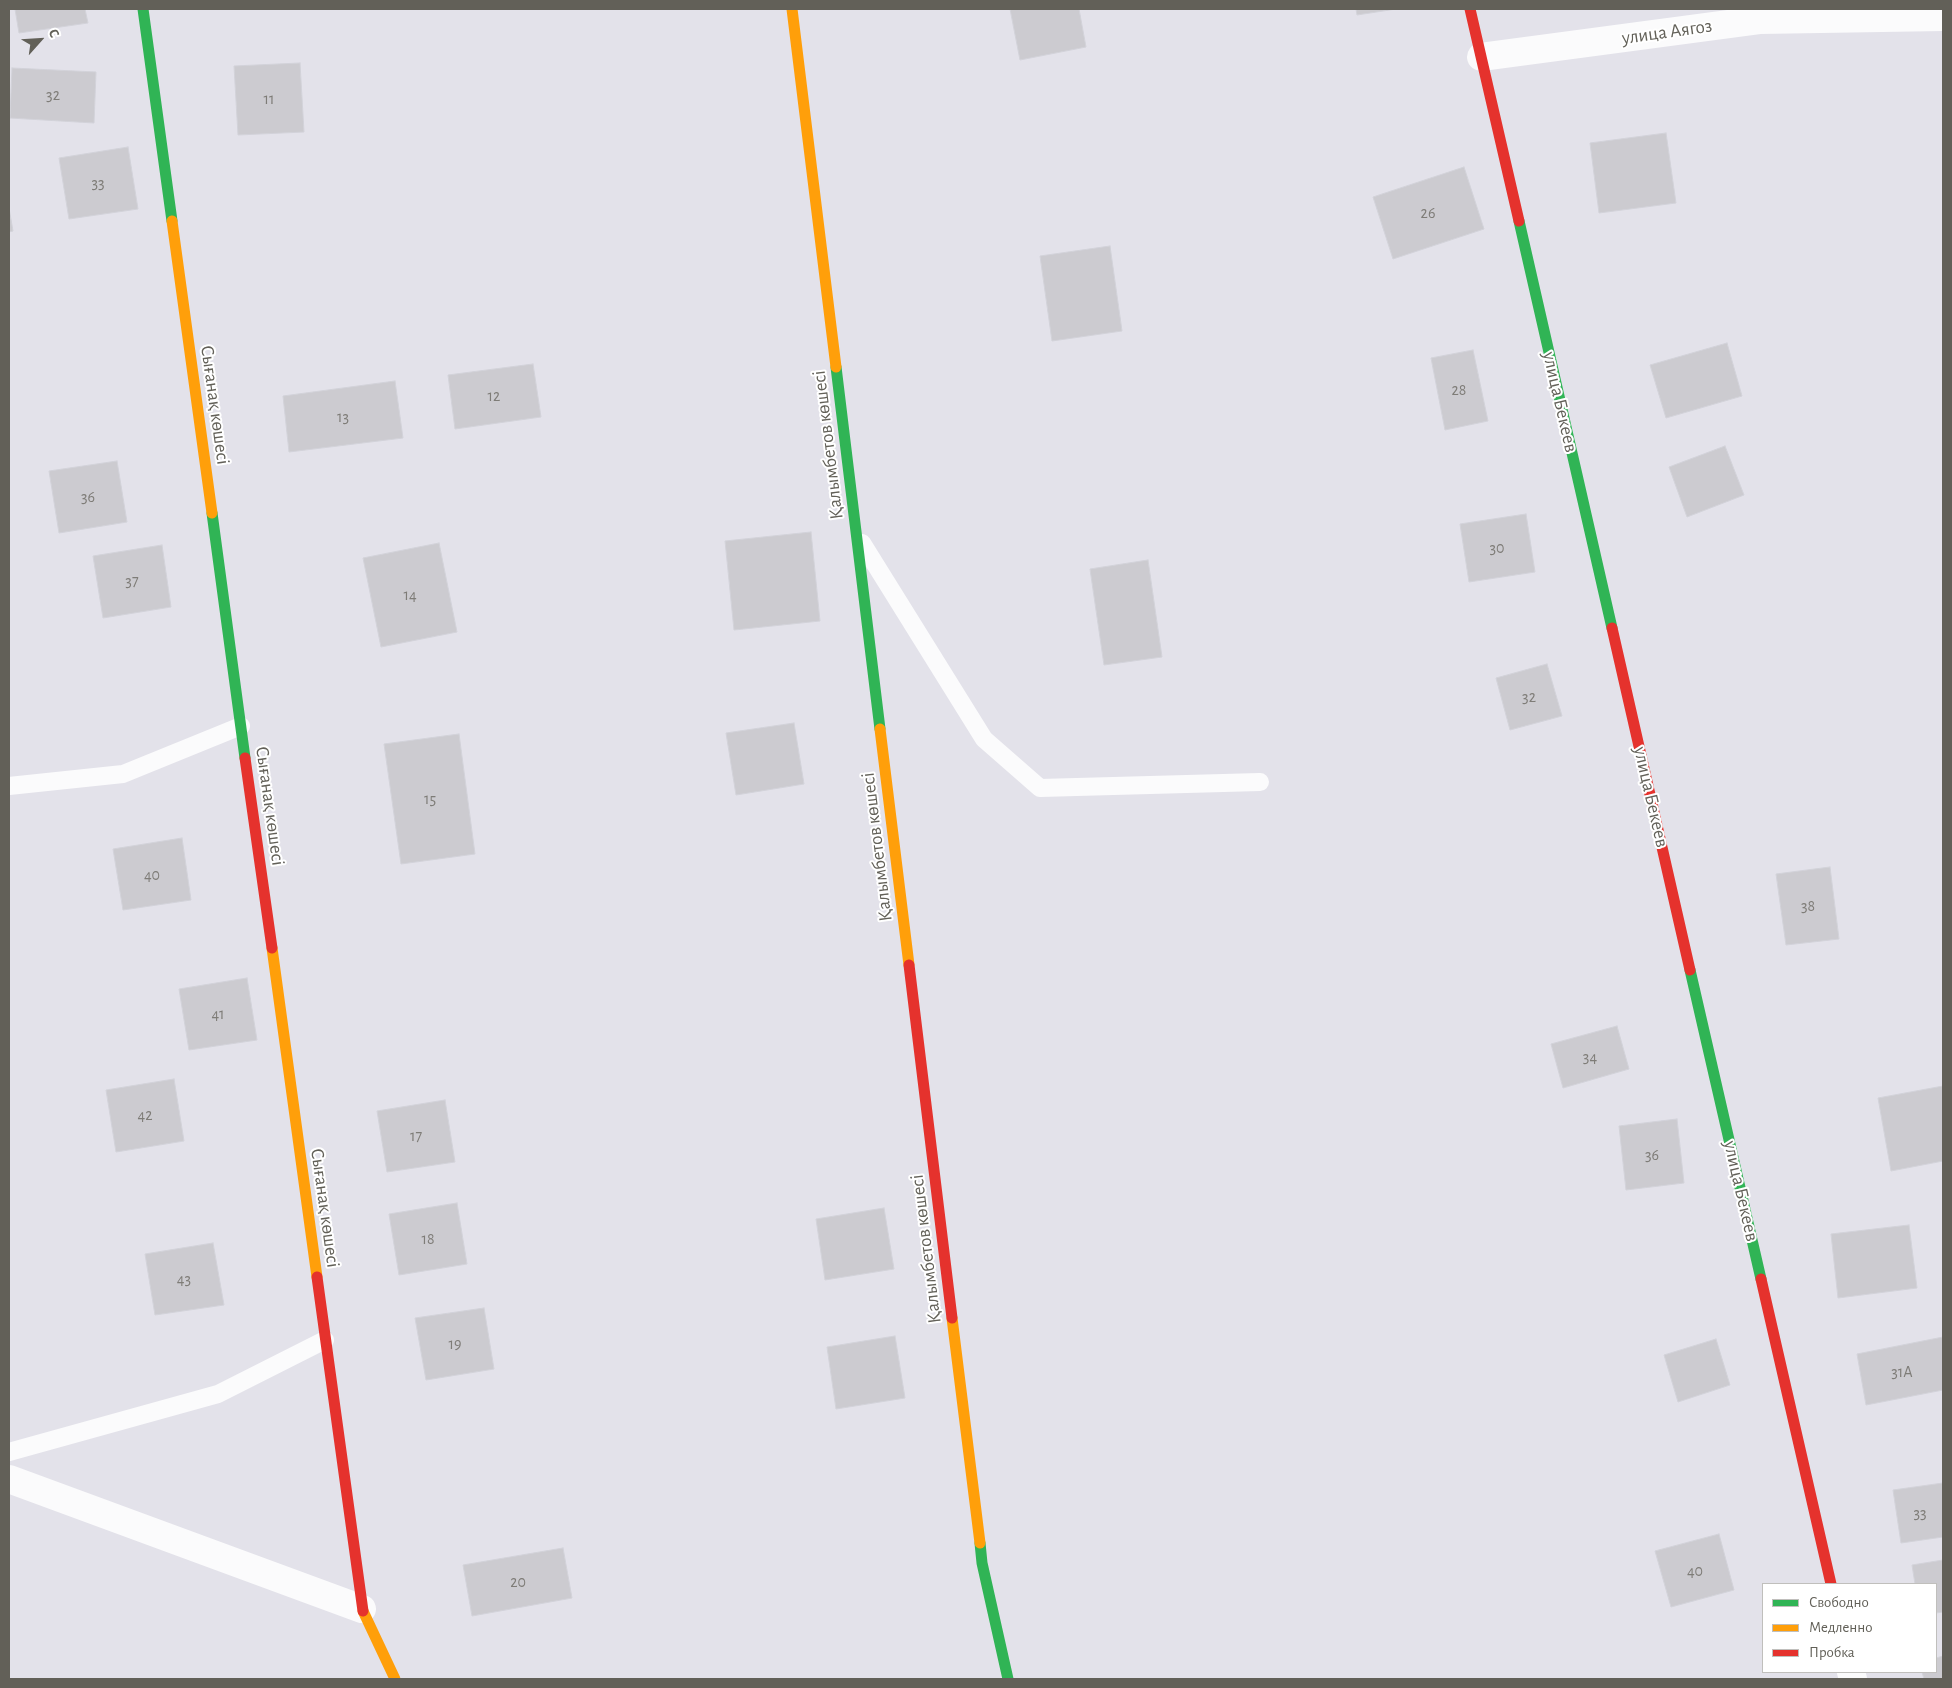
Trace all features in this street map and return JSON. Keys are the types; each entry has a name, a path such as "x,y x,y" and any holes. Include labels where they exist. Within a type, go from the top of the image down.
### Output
{"street":[{"name":"Сығанақ көшесі","path":"143,9 362,1609 395,1679"},
{"name":"Қалымбетов көшесі","path":"792,9 982,1563 1008,1679"},
{"name":"улица Бекеев","path":"1470,9 1831,1583"},
{"name":"улица Аягоз","path":"1481,57 1758,20 1943,17"},
{"path":"9,1479 362,1609"}],"lane":[{"path":"856,534 984,739 1040,788 1260,782"},
{"path":"9,786 122,774 241,726"},
{"path":"9,1452 218,1394 325,1340"}],"building":[{"path":"15,9 85,9 88,23 19,33"},
{"path":"1010,9 1079,9 1086,47 1020,60"},
{"path":"1356,9 1396,9 1357,15"},
{"path":"300,63 304,132 238,135 234,66"},
{"path":"12,68 96,72 94,123 10,118"},
{"path":"1666,133 1676,203 1599,213 1590,143"},
{"path":"128,147 138,209 69,219 59,158"},
{"path":"1464,167 1484,229 1393,259 1373,197"},
{"path":"9,208 13,231 9,232"},
{"path":"1110,246 1122,331 1052,341 1040,256"},
{"path":"1727,343 1742,396 1666,418 1650,365"},
{"path":"1473,350 1488,421 1445,430 1431,358"},
{"path":"533,364 541,417 455,429 448,375"},
{"path":"395,381 403,438 289,452 283,396"},
{"path":"1725,446 1744,495 1687,517 1669,467"},
{"path":"117,461 127,522 59,533 49,471"},
{"path":"1526,514 1535,572 1469,582 1460,524"},
{"path":"811,532 820,621 734,630 725,541"},
{"path":"439,543 457,632 381,647 363,558"},
{"path":"162,545 171,607 103,618 93,556"},
{"path":"1148,560 1162,657 1104,665 1090,569"},
{"path":"1547,664 1562,716 1510,730 1496,678"},
{"path":"794,723 804,784 736,795 726,733"},
{"path":"459,734 475,854 401,864 384,744"},
{"path":"182,838 191,900 123,910 113,849"},
{"path":"1830,867 1839,939 1786,945 1776,874"},
{"path":"247,978 257,1040 189,1050 179,989"},
{"path":"1617,1026 1629,1069 1563,1088 1551,1044"},
{"path":"174,1079 184,1141 116,1152 106,1090"},
{"path":"1943,1086 1943,1161 1891,1171 1878,1098"},
{"path":"445,1100 455,1162 387,1172 377,1111"},
{"path":"1677,1119 1684,1183 1626,1190 1619,1126"},
{"path":"457,1203 467,1264 399,1275 389,1214"},
{"path":"884,1208 894,1269 825,1280 816,1219"},
{"path":"1909,1225 1917,1288 1838,1298 1831,1234"},
{"path":"213,1243 224,1305 155,1315 145,1254"},
{"path":"484,1308 494,1369 426,1380 415,1318"},
{"path":"895,1336 905,1398 836,1409 827,1347"},
{"path":"1943,1337 1943,1390 1866,1405 1857,1354"},
{"path":"1716,1339 1730,1385 1678,1402 1664,1355"},
{"path":"1943,1483 1943,1537 1901,1543 1893,1490"},
{"path":"1719,1534 1734,1590 1671,1607 1655,1551"},
{"path":"563,1548 572,1598 472,1616 463,1565"},
{"path":"1943,1560 1943,1612 1937,1613 1937,1583 1915,1583 1912,1565"},
{"path":"1943,1656 1943,1679 1924,1679 1922,1673 1937,1673 1937,1658"}],"traffic: fast":[{"path":"143,9 172,221"},
{"path":"1519,221 1612,628"},
{"path":"836,367 880,729"},
{"path":"212,513 245,758"},
{"path":"1690,970 1761,1279"},
{"path":"980,1543 982,1563 1008,1679"}],"traffic: slow":[{"path":"792,9 836,367"},
{"path":"172,221 212,513"},
{"path":"880,729 909,965"},
{"path":"272,948 317,1277"},
{"path":"952,1318 980,1543"},
{"path":"363,1611 395,1679"}],"traffic: jam":[{"path":"1470,9 1519,221"},
{"path":"1612,628 1690,970"},
{"path":"245,758 272,948"},
{"path":"909,965 952,1318"},
{"path":"317,1277 363,1611"},
{"path":"1761,1279 1831,1583"}]}
